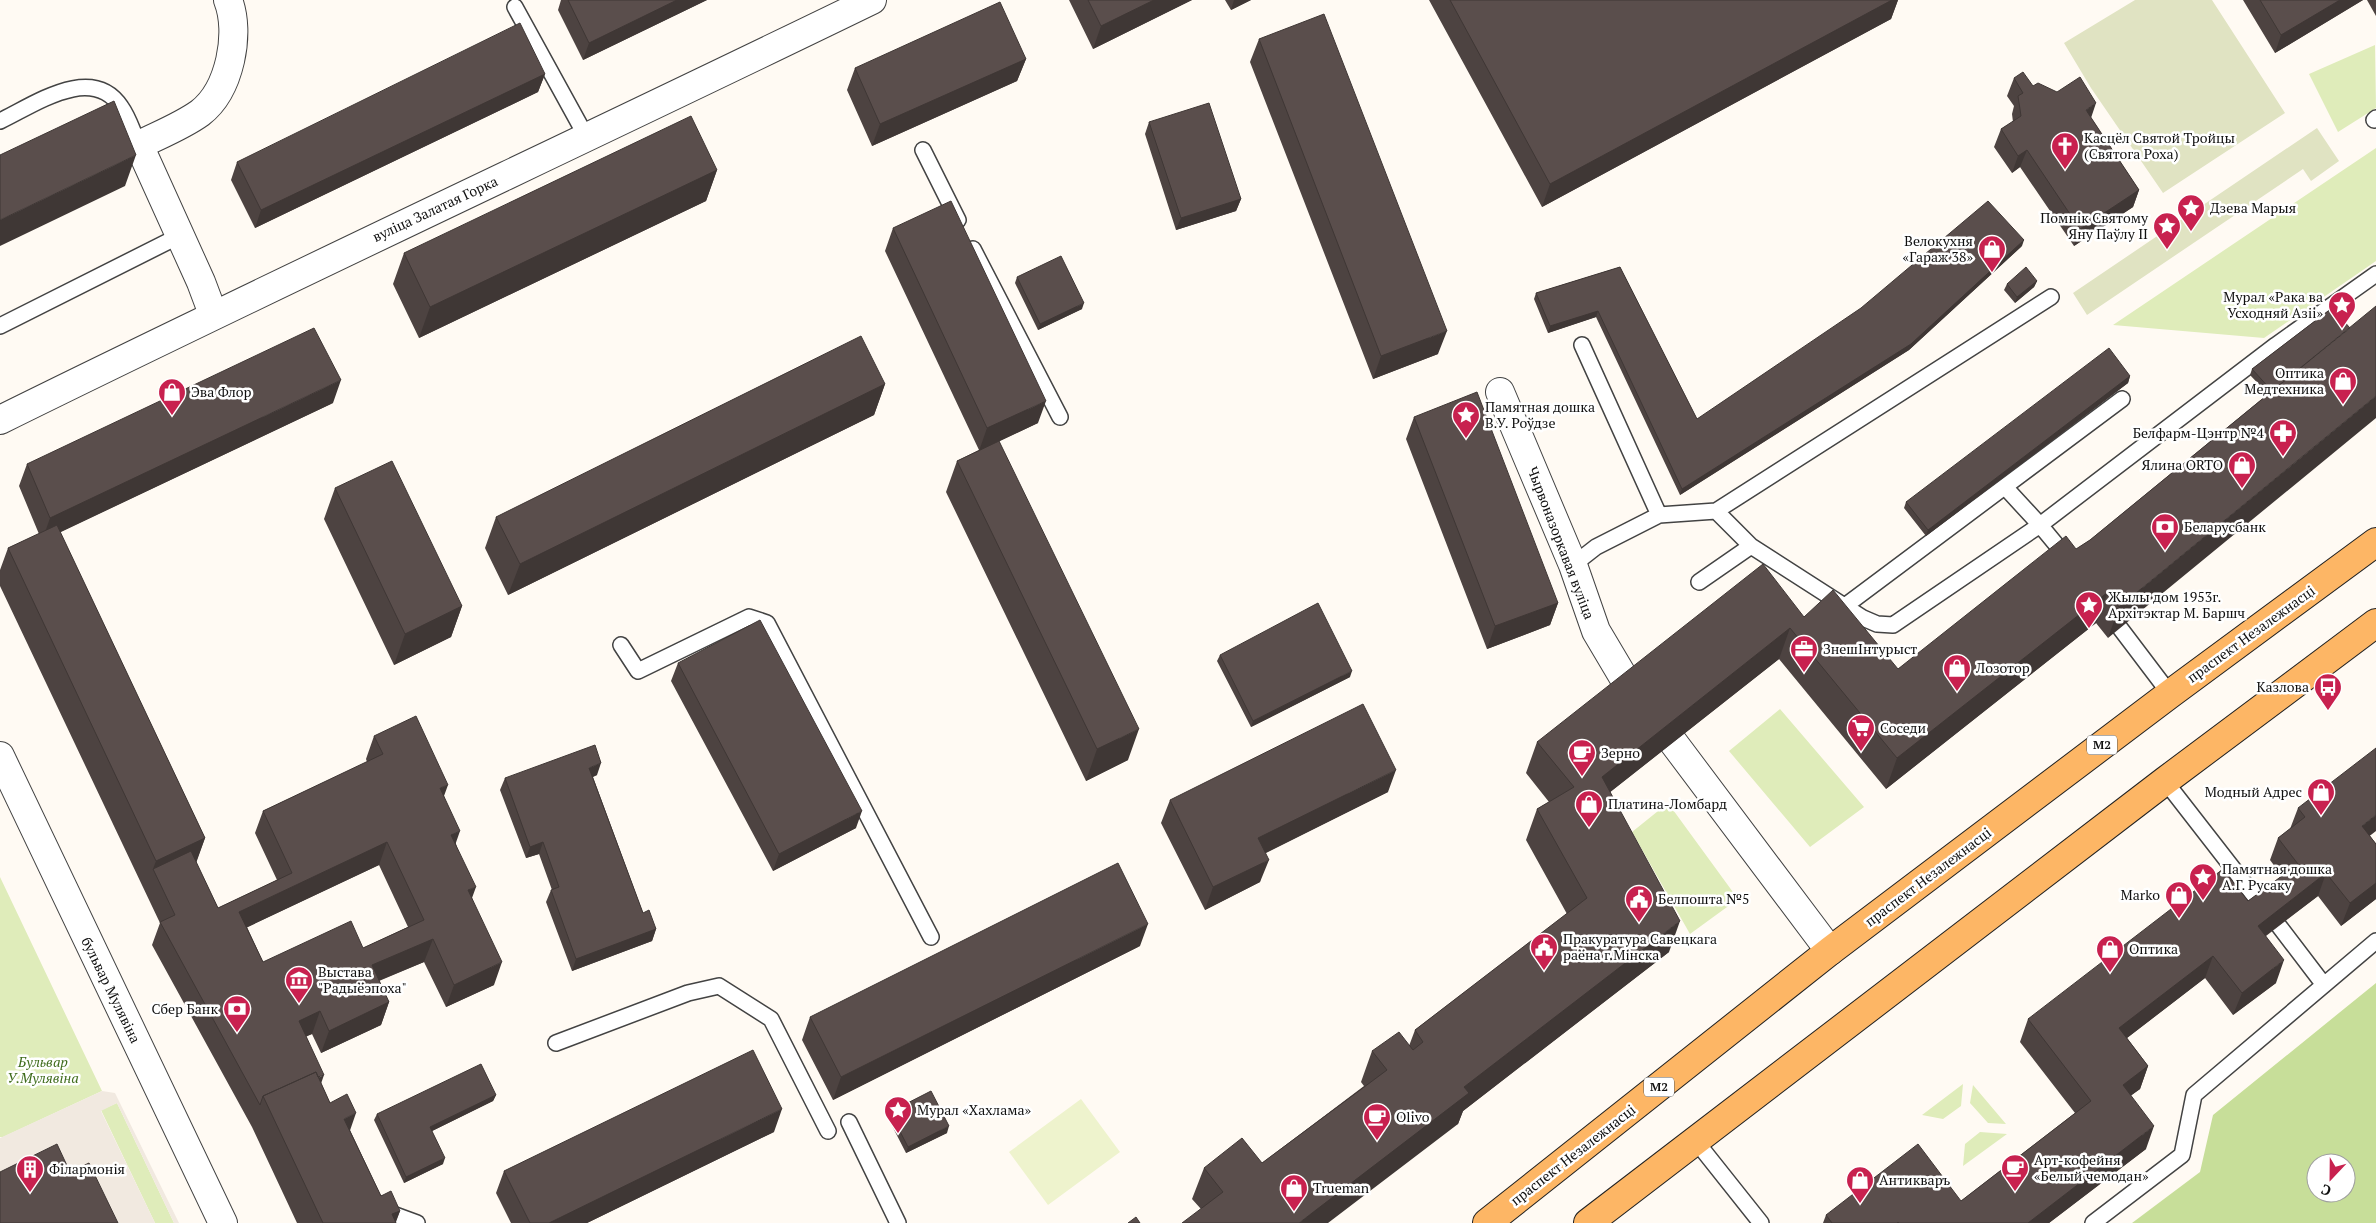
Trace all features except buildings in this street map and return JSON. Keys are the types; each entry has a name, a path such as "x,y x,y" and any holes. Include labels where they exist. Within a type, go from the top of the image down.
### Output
{"main road":[{"name":"праспект Незалежнасці","path":"1487,1223 1830,951 2170,694 2376,542"},
{"path":"1588,1223 2165,781 2376,623"}],"street":[{"name":"вуліца Залатая Горка","path":"0,420 213,314 587,138 872,0"},
{"path":"213,314 201,282 139,145 200,112 218,93 226,74 232,48 231,7"},
{"name":"Чырвоназоркавая вуліца","path":"1500,392 1573,565 1596,630 1631,690"},
{"path":"1673,742 1830,951"},
{"name":"бульвар Мулявіна","path":"0,756 223,1223"}],"lane":[{"path":"515,7 587,138"},
{"path":"0,122 68,88 86,87 105,92 121,106 139,145"},
{"path":"923,150 1060,417"},
{"path":"0,326 179,236"},
{"path":"1716,511 1751,546 1845,606 1877,624 1893,624 2040,525 2276,345 2376,274"},
{"path":"1573,565 1596,547 1659,516 1716,511 2051,297"},
{"path":"1582,344 1659,516"},
{"path":"1845,606 2122,400"},
{"path":"2005,487 2078,571"},
{"path":"1699,582 1751,546"},
{"path":"621,645 638,671 749,617 767,623 931,937"},
{"path":"2120,628 2170,694"},
{"path":"2165,781 2263,906"},
{"path":"2279,926 2324,985"},
{"path":"2093,1223 2182,1155 2194,1095 2376,941"},
{"path":"556,1043 688,993 719,986 771,1020 828,1131"},
{"path":"849,1122 898,1223"},
{"path":"1695,1140 1761,1223"},
{"path":"379,1193 387,1212 417,1223"}],"green space":[{"path":"2135,0 2212,0 2285,113 2163,193 2091,88 2064,43"},
{"path":"2375,45 2376,108 2338,132 2309,74"},
{"path":"2317,128 2339,161 2311,181 2303,169 2087,315 2073,293"},
{"path":"2376,148 2376,261 2264,338 2113,325"},
{"path":"1780,709 1864,807 1810,847 1729,751"},
{"path":"1668,803 1738,899 1690,934 1632,832"},
{"name":"Бульвар У.Мулявіна","path":"0,877 102,1091 3,1137 0,1137"},
{"path":"2376,983 2376,1223 2132,1223 2200,1172 2213,1115"},
{"path":"1963,1084 1961,1106 1943,1119 1922,1115"},
{"path":"1973,1085 2006,1124 1988,1123 1970,1103"},
{"path":"1081,1099 1120,1152 1048,1205 1009,1152"},
{"path":"117,1103 174,1223 155,1223 101,1110"},
{"path":"1980,1132 2007,1134 1963,1166 1965,1144"}],"shaded area":[{"path":"102,1091 115,1093 179,1223 174,1223 117,1103 101,1111 155,1223 99,1223 0,1190 0,1138"}],"place":[{"name":"Касцёл Святой Тройцы (Святога Роха)","path":"2065,170"},
{"name":"Дзева Марыя","path":"2191,232"},
{"name":"Помнік Святому Яну Паўлу II","path":"2167,250"},
{"name":"Велокухня «Гараж 38»","path":"1992,273"},
{"name":"Мурал «Рака ва Усходняй Азіі»","path":"2342,329"},
{"name":"Оптика Медтехника","path":"2343,405"},
{"name":"Эва Флор","path":"172,416"},
{"name":"Памятная дошка В.У. Роўдзе","path":"1466,439"},
{"name":"Белфарм-Цэнтр №4","path":"2283,457"},
{"name":"Ялина ORTO","path":"2242,489"},
{"name":"Беларусбанк","path":"2165,551"},
{"name":"Жылы дом 1953г. Архітэктар М. Баршч","path":"2089,629"},
{"name":"ЗнешІнтурыст","path":"1804,673"},
{"name":"Лозотор","path":"1957,692"},
{"name":"Казлова","path":"2328,711"},
{"name":"Соседи","path":"1861,752"},
{"name":"Зерно","path":"1582,777"},
{"name":"Модный Адрес","path":"2321,816"},
{"name":"Платина-Ломбард","path":"1589,828"},
{"name":"Памятная дошка А.Г. Русаку","path":"2203,901"},
{"name":"Marko","path":"2179,919"},
{"name":"Белпошта №5","path":"1639,923"},
{"name":"Пракуратура Савецкага раёна г.Мінска","path":"1544,971"},
{"name":"Оптика","path":"2110,973"},
{"name":"Выстава \"Радыёэпоха\"","path":"299,1004"},
{"name":"Сбер Банк","path":"237,1033"},
{"name":"Мурал «Хахлама»","path":"898,1134"},
{"name":"Olivo","path":"1377,1141"},
{"name":"Арт-кофейня «Белый чемодан»","path":"2015,1192"},
{"name":"Філармонія","path":"30,1193"},
{"name":"Антикваръ","path":"1860,1204"},
{"name":"Trueman","path":"1294,1212"}]}
